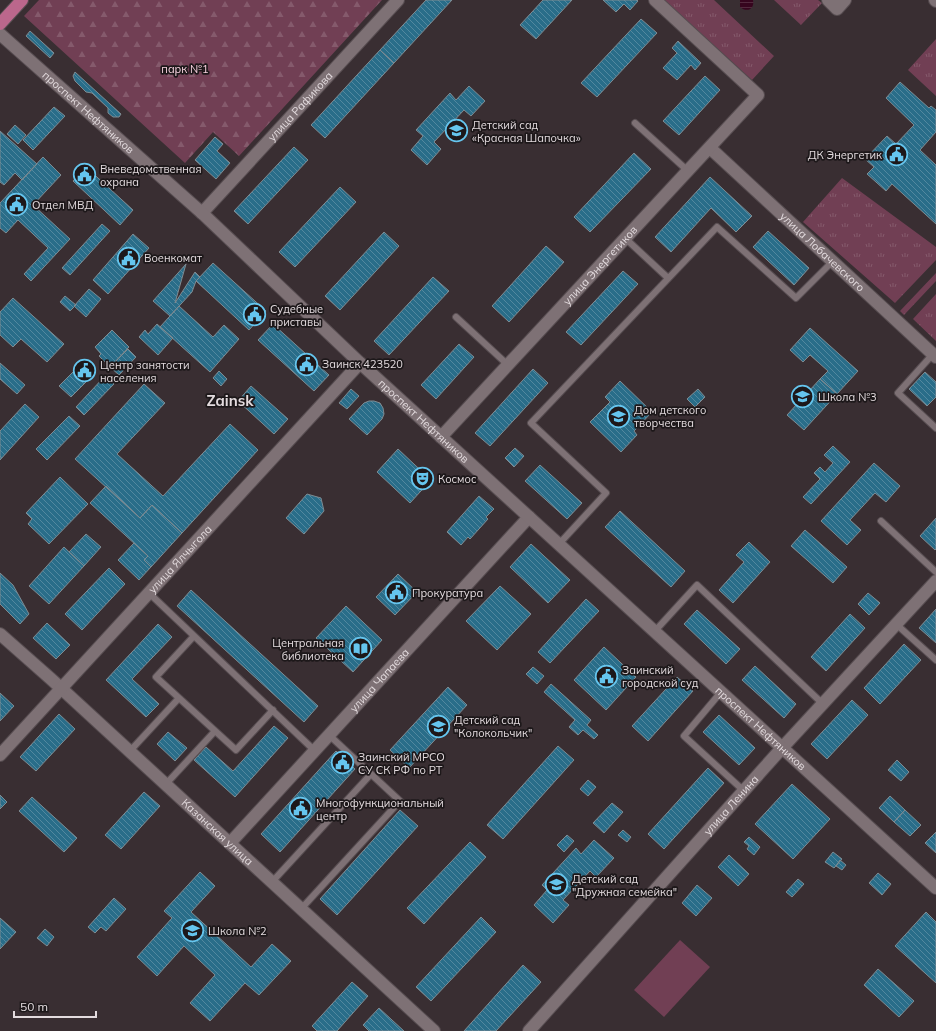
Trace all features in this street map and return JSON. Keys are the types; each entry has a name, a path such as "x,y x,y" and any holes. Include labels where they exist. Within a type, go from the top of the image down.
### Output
{"main road":[{"path":"0,24 22,0"}],"street":[{"name":"улица Рафикова","path":"202,213 398,0"},
{"name":"улица Энергетиков","path":"441,437 758,95 655,0"},
{"path":"828,0 841,4"},
{"name":"проспект Нефтяников","path":"0,34 202,213 360,363 936,888"},
{"name":"улица Лобачевского","path":"710,148 935,355"},
{"name":"улица Ялчыгола","path":"0,755 360,363"},
{"name":"улица Чапаева","path":"230,843 529,517"},
{"name":"улица Ленина","path":"529,1031 744,790 936,581"},
{"name":"Казанская улица","path":"0,634 130,751 434,1031"}],"lane":[{"path":"635,123 688,171"},
{"path":"559,544 606,493 531,423 717,227 796,298 833,261"},
{"path":"626,238 668,278"},
{"path":"456,317 508,365"},
{"path":"935,355 898,394 936,428"},
{"path":"880,521 936,572"},
{"path":"654,631 698,585 823,704"},
{"path":"149,593 315,751"},
{"path":"896,624 936,660"},
{"path":"194,636 156,677 236,750 272,710"},
{"path":"721,692 684,736 744,790"},
{"path":"130,751 179,698"},
{"path":"166,784 215,731"},
{"path":"301,909 400,801 329,735"},
{"path":"272,882 371,774"}],"green space":[{"name":"парк №1","path":"39,0 382,0 239,156 213,132 185,163 24,16"},
{"path":"664,0 714,0 774,56 752,80"},
{"path":"774,0 818,0 822,3 801,25"},
{"path":"936,39 936,96 908,70"},
{"path":"842,178 936,247 936,260 895,303 803,222"},
{"path":"936,273 936,281 904,315 900,311"},
{"path":"936,294 936,341 913,319"},
{"path":"680,940 710,967 664,1017 634,990"}],"shaded area":[{"path":"740,0 753,0 752,8 745,10 740,7"}],"building":[{"path":"426,0 452,0 394,63 380,50"},
{"path":"543,0 572,0 536,39 520,25"},
{"path":"603,0 638,1 630,10 624,4 616,12"},
{"path":"641,19 657,33 597,97 581,83"},
{"path":"30,31 54,53 50,58 26,36"},
{"path":"678,41 701,63 695,70 691,65 677,80 663,68 677,53 672,48"},
{"path":"380,50 394,63 325,138 311,125"},
{"path":"75,72 121,114 119,117 113,117 108,113 108,108 92,93 86,92 75,81 73,76"},
{"path":"705,76 720,90 679,135 663,121"},
{"name":"ДК Энергетик","path":"900,82 929,108 931,106 936,110 936,132 920,150 936,165 936,224 892,184 886,191 867,174 874,167 865,159 887,136 896,144 914,125 886,98"},
{"path":"469,86 485,101 471,116 464,110 434,142 441,149 427,165 411,150 423,136 416,130 450,93 456,100"},
{"path":"54,107 65,116 33,150 23,140"},
{"path":"15,125 26,135 18,144 7,134"},
{"path":"0,131 37,164 22,180 15,173 4,185 0,182"},
{"path":"215,137 223,144 217,151 230,163 216,179 195,160"},
{"path":"294,147 308,160 248,224 234,211"},
{"path":"634,153 651,169 590,232 574,217"},
{"path":"43,157 61,175 33,205 70,239 31,281 24,274 48,248 18,220 6,233 0,228 0,203"},
{"path":"86,167 133,210 120,225 73,181"},
{"path":"710,177 752,216 736,232 711,208 671,252 655,237"},
{"path":"340,187 356,202 295,267 279,252"},
{"path":"102,224 110,231 70,275 62,268"},
{"path":"768,231 809,268 794,285 753,247"},
{"path":"384,232 399,246 340,310 325,296"},
{"path":"133,234 149,248 108,294 93,280"},
{"path":"546,246 564,262 509,322 492,306"},
{"path":"213,263 266,311 249,330 196,281"},
{"path":"186,264 175,303 195,272 200,277 196,281 192,292 170,316 153,301"},
{"path":"623,271 638,284 581,345 566,332"},
{"path":"433,277 449,291 389,355 374,341"},
{"path":"89,289 101,299 86,317 74,306"},
{"path":"65,296 76,305 70,311 60,302"},
{"path":"13,298 64,344 47,362 21,339 13,347 0,335 0,312"},
{"path":"179,306 213,337 224,325 239,339 210,372 160,327"},
{"path":"157,324 173,338 158,355 139,337 145,330 148,334"},
{"path":"273,324 329,375 314,391 258,340"},
{"path":"810,328 858,371 837,394 820,379 828,371 810,355 803,362 790,350"},
{"path":"112,330 129,347 110,367 99,356 101,354 95,347"},
{"path":"459,344 474,357 436,399 421,385"},
{"path":"128,349 136,357 119,375 110,367"},
{"path":"84,361 96,372 71,397 59,386"},
{"path":"0,363 25,385 17,394 0,379"},
{"path":"533,369 548,383 490,446 475,433"},
{"path":"219,371 227,379 221,386 213,378"},
{"path":"925,372 936,382 936,397 927,406 909,389"},
{"path":"105,376 114,384 84,415 76,407"},
{"path":"820,379 837,394 804,430 787,415"},
{"path":"620,381 652,412 634,431 637,435 621,452 590,422 610,402 605,397"},
{"path":"144,384 165,403 117,454 163,496 230,424 258,450 182,533 152,505 140,518 75,459"},
{"path":"251,386 288,419 274,434 238,401"},
{"path":"351,389 359,396 347,409 339,403"},
{"path":"698,389 705,397 695,407 687,399"},
{"path":"369,401 380,403 384,414 382,419 367,435 349,419 364,403"},
{"path":"25,404 39,417 0,460 0,431"},
{"path":"69,416 80,426 47,460 36,449"},
{"path":"833,446 850,462 811,504 803,497 820,479 814,473 820,467 825,472 833,463 824,455"},
{"path":"515,448 524,456 514,467 505,458"},
{"path":"398,449 431,480 410,503 377,472"},
{"path":"874,463 900,486 886,502 875,493 850,520 861,530 847,545 821,521"},
{"path":"540,465 582,503 567,519 525,481"},
{"path":"60,477 88,504 49,544 28,524 32,519 26,513"},
{"path":"106,486 140,518 152,505 182,533 151,567 144,560 148,556 90,503"},
{"path":"307,494 321,498 324,511 304,534 286,518"},
{"path":"479,496 494,509 486,517 488,519 470,539 468,537 461,545 447,532"},
{"path":"620,511 685,571 671,587 605,527"},
{"path":"936,518 936,549 935,550 920,536"},
{"path":"805,530 847,567 833,583 791,546"},
{"path":"86,534 101,547 84,566 69,552"},
{"path":"749,542 770,562 733,603 719,590 744,562 736,555"},
{"path":"134,543 148,556 144,560 151,567 139,580 118,560"},
{"path":"531,544 570,580 548,603 510,567"},
{"path":"64,547 84,566 49,604 29,586"},
{"path":"109,568 125,584 82,630 65,614"},
{"path":"0,573 13,585 29,614 20,624 0,604"},
{"path":"398,574 417,592 395,615 376,597"},
{"path":"500,586 531,614 497,650 466,621"},
{"path":"191,590 318,706 304,722 177,606"},
{"path":"868,593 880,603 869,615 858,604"},
{"path":"586,599 599,611 550,663 538,652"},
{"path":"346,606 382,640 353,672 316,638"},
{"path":"936,609 936,643 919,628"},
{"path":"697,610 740,649 726,664 684,624"},
{"path":"850,614 865,628 826,671 811,657"},
{"path":"47,623 70,645 56,659 33,638"},
{"path":"158,624 172,637 132,679 159,704 146,717 106,680"},
{"path":"904,644 921,660 880,704 864,688"},
{"path":"604,647 636,677 606,710 574,680"},
{"path":"755,666 796,704 784,718 742,680"},
{"path":"533,667 544,676 537,684 526,674"},
{"path":"677,677 693,691 648,741 632,726"},
{"path":"551,684 591,720 587,725 598,735 594,739 583,730 578,735 569,727 575,720 544,692"},
{"path":"448,687 467,705 409,768 390,750"},
{"path":"0,693 14,706 0,721"},
{"path":"852,700 868,715 827,759 811,744"},
{"path":"59,714 75,729 36,771 20,757"},
{"path":"719,715 755,748 739,765 703,732"},
{"path":"274,726 288,738 235,797 194,760 206,747 233,771"},
{"path":"168,732 187,748 175,761 157,744"},
{"path":"558,746 574,760 503,839 487,825"},
{"path":"336,751 355,769 280,852 261,834"},
{"path":"897,760 909,772 901,781 888,770"},
{"path":"708,768 724,783 664,849 648,834"},
{"path":"588,780 596,787 588,796 580,789"},
{"path":"792,784 830,819 793,859 755,824"},
{"path":"144,792 160,806 121,849 105,835"},
{"path":"0,795 7,802 0,809"},
{"path":"890,796 905,810 894,822 879,808"},
{"path":"32,797 77,838 64,852 19,811"},
{"path":"612,803 623,812 604,833 593,823"},
{"path":"400,810 418,826 337,915 320,899"},
{"path":"905,810 921,825 910,836 894,822"},
{"path":"623,830 631,837 627,842 618,835"},
{"path":"936,832 936,853 925,843"},
{"path":"567,835 574,841 564,852 557,845"},
{"path":"749,837 760,847 754,855 747,849 749,846 744,842"},
{"path":"594,840 614,858 596,877 590,871 563,900 569,905 553,923 534,905 547,890 542,885 576,848 581,854"},
{"path":"470,842 486,857 424,924 407,908"},
{"path":"833,852 842,859 834,868 825,862"},
{"path":"729,855 749,874 738,886 718,867"},
{"path":"840,860 846,865 842,870 836,866"},
{"path":"200,872 215,886 191,912 251,967 272,944 291,961 259,995 245,983 210,1021 190,1003 215,975 184,946 157,976 137,957 172,918 164,911"},
{"path":"878,873 891,884 882,895 869,883"},
{"path":"798,879 804,884 792,897 786,892"},
{"path":"697,885 712,898 696,916 682,903"},
{"path":"114,898 126,909 106,931 101,927 95,933 88,927"},
{"path":"926,912 936,922 936,983 895,946"},
{"path":"481,917 496,932 431,1001 416,987"},
{"path":"0,918 16,932 0,949"},
{"path":"45,929 54,937 47,946 37,938"},
{"path":"523,965 541,982 496,1031 464,1031"},
{"path":"878,969 914,1001 899,1017 864,985"},
{"path":"352,982 368,996 337,1031 317,1031 312,1026"},
{"path":"379,1008 404,1031 369,1031 363,1025"}],"place":[{"name":"Детский сад «Красная Шапочка»","path":"456,131"},
{"name":"ДК Энергетик","path":"897,155"},
{"name":"Вневедомственная охрана","path":"84,175"},
{"name":"Отдел МВД","path":"17,205"},
{"name":"Военкомат","path":"128,258"},
{"name":"Судебные приставы","path":"254,315"},
{"name":"Заинск 423520","path":"306,364"},
{"name":"Центр занятости населения","path":"85,371"},
{"name":"Школа №3","path":"802,397"},
{"name":"Дом детского творчества","path":"619,416"},
{"name":"Космос","path":"422,479"},
{"name":"Прокуратура","path":"397,593"},
{"name":"Центральная библиотека","path":"360,649"},
{"name":"Заинский городской суд","path":"607,676"},
{"name":"Детский сад \"Колокольчик\"","path":"439,726"},
{"name":"Заинский МРСО СУ СК РФ по РТ","path":"342,763"},
{"name":"Многофункциональный центр","path":"300,809"},
{"name":"Детский сад \"Дружная семейка\"","path":"557,885"},
{"name":"Школа №2","path":"192,931"}],"district":[{"name":"Zainsk","path":"230,400"}]}
